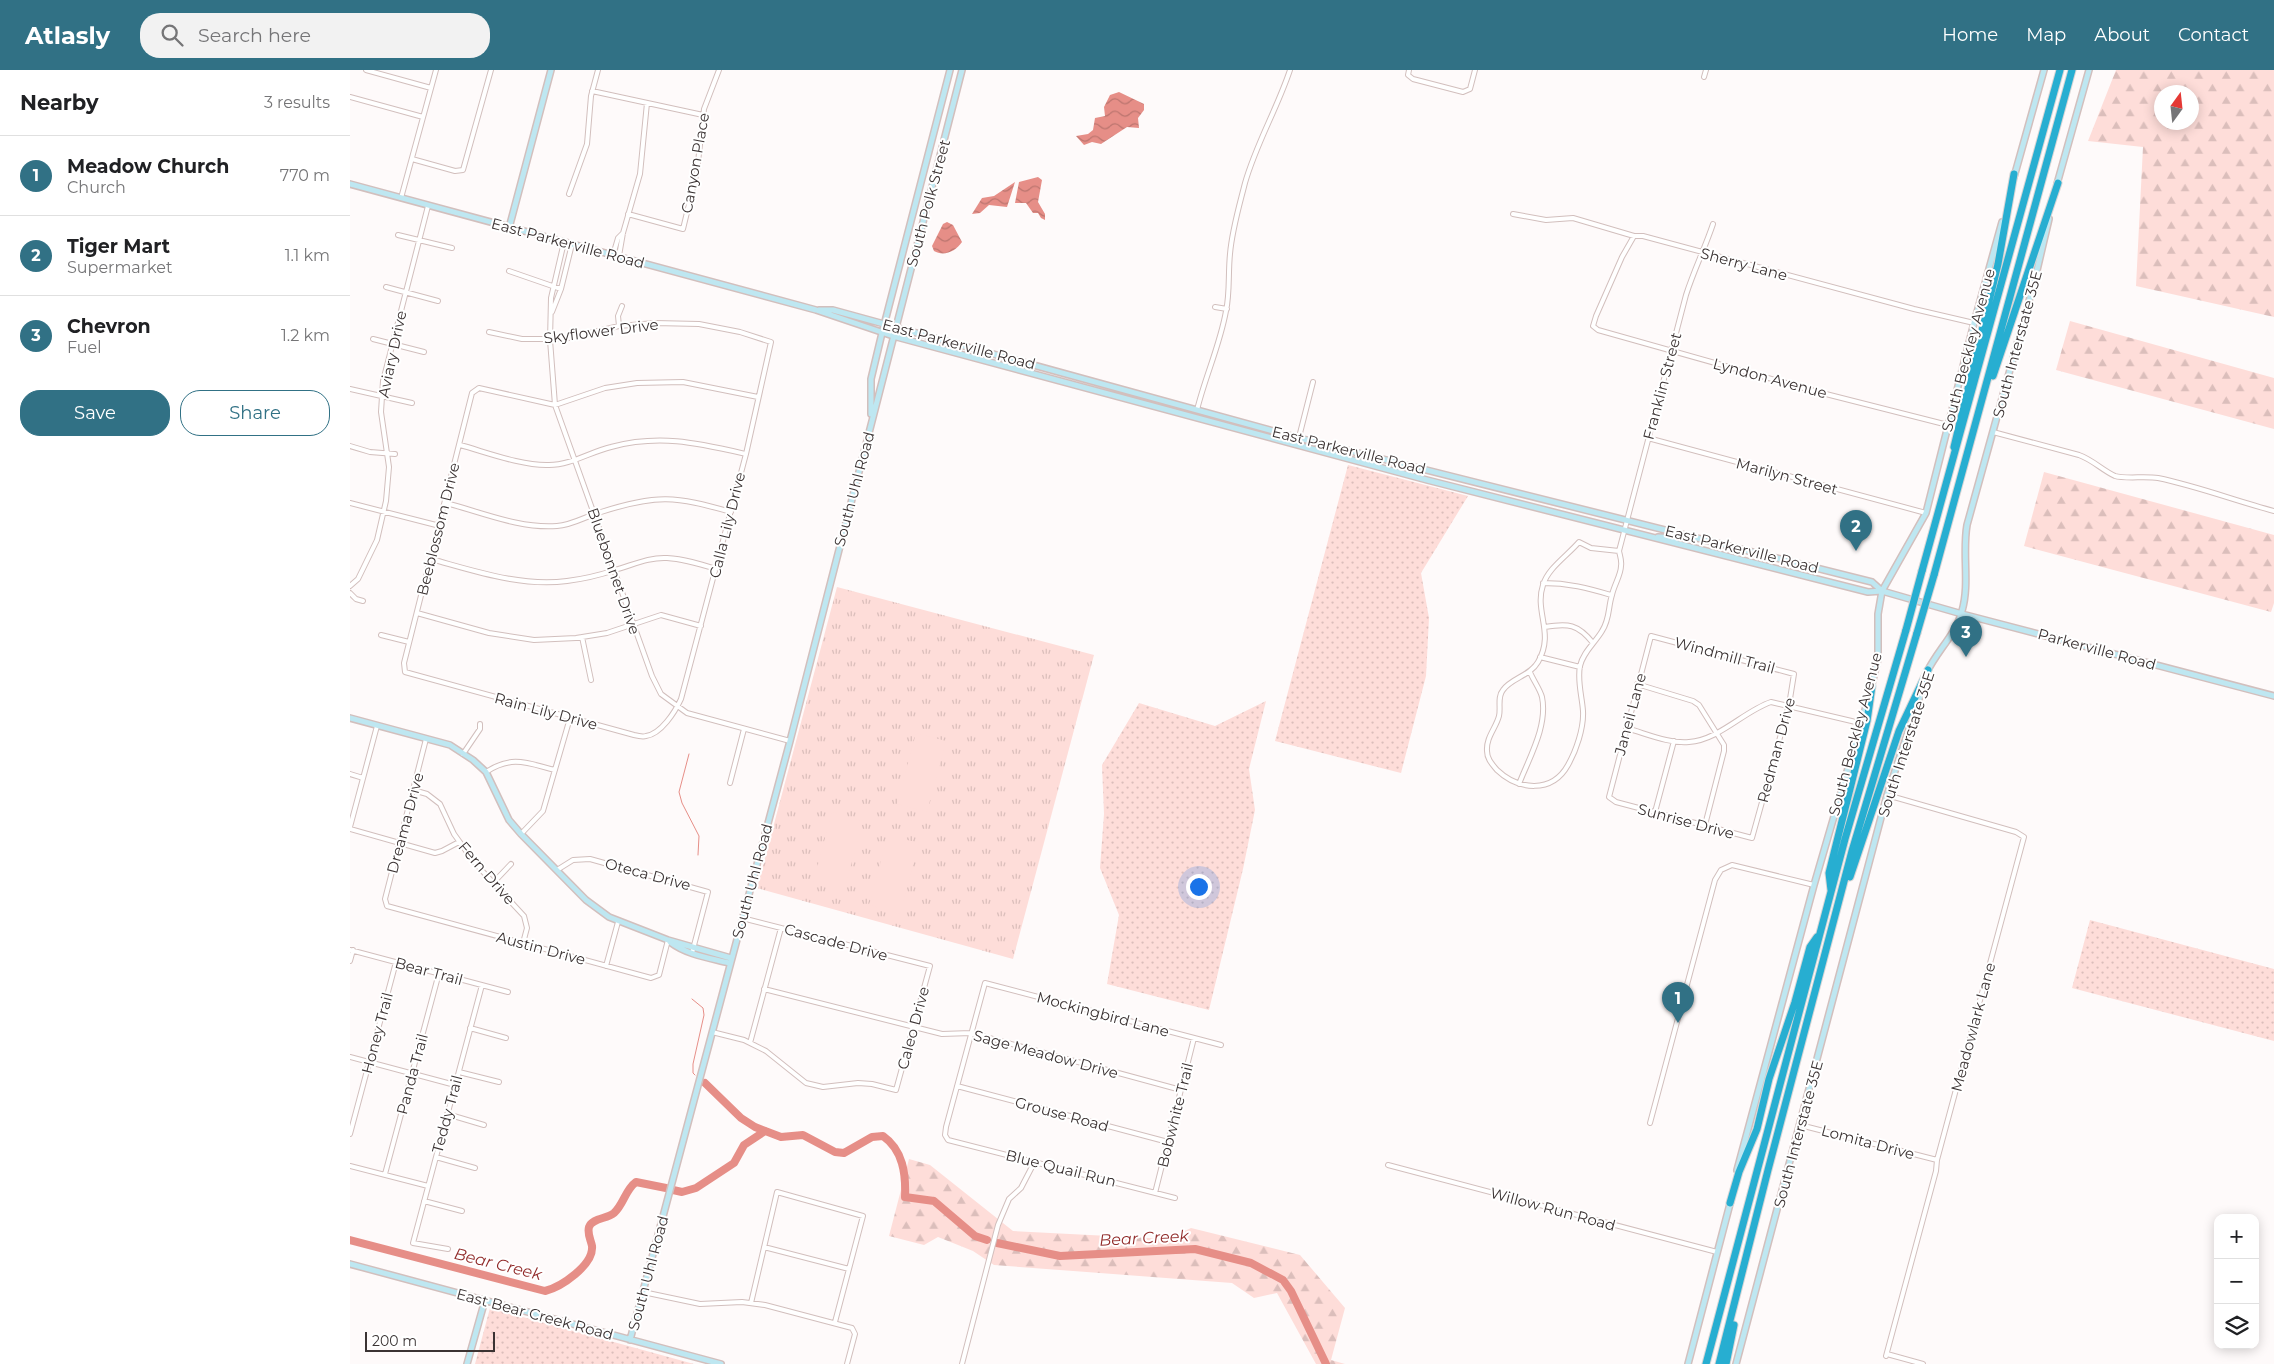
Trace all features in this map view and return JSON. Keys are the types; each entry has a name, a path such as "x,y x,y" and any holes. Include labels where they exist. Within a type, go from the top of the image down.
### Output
{"highway":[{"path":"1706,1364 1831,891 1950,476 2060,70"},
{"path":"1719,1364 1868,795 1934,575 1981,409 2072,70"},
{"path":"1950,476 1955,439 1996,271 2014,174"},
{"path":"1981,409 1999,361 2058,183"},
{"path":"1839,902 1860,850 1899,731 1928,670"},
{"path":"1831,891 1828,880 1829,872 1867,721 1872,686"},
{"path":"1730,1203 1739,1172 1757,1129 1769,1079 1795,1002 1810,947 1820,932"},
{"path":"1726,1364 1749,1261 1754,1228"}],"main road":[{"path":"509,228 551,70"},
{"name":"South Polk Street","path":"882,333 950,70"},
{"name":"South Polk Street","path":"893,336 962,70"},
{"name":"South Beckley Avenue","path":"1688,1364 1814,885 1872,686 1879,653 1878,614 1882,591 1926,513 1974,323 2044,70"},
{"name":"South Interstate 35E","path":"1736,1364 1887,795 1928,670 1962,614 1966,597 1966,532 2034,283 2058,183 2089,70"},
{"name":"East Parkerville Road","path":"350,184 816,310 882,333 1405,474 1624,532 1868,592 1882,591 1921,602"},
{"name":"East Parkerville Road","path":"816,310 833,310 1299,438 1850,576 1872,582 1882,591"},
{"name":"South Uhl Road","path":"871,422 871,379 882,333"},
{"name":"South Uhl Road","path":"630,1340 683,1148 711,1032 790,741 893,336"},
{"path":"1052,379 1055,371"},
{"path":"1142,403 1144,395"},
{"path":"1195,416 1196,410"},
{"path":"1405,474 1408,466"},
{"path":"1645,537 1675,539 1679,538 1680,534"},
{"path":"1728,557 1731,546"},
{"path":"1847,587 1850,576"},
{"name":"Parkerville Road","path":"1921,602 2274,696"},
{"path":"350,718 450,745 486,772 509,820 586,900 618,922 693,951 730,961"},
{"name":"East Bear Creek Road","path":"350,1264 721,1364"},
{"path":"467,1364 485,1300"}],"street":[{"path":"366,70 431,88"},
{"path":"401,199 436,70"},
{"path":"412,159 455,171 463,170 491,70"},
{"path":"569,194 587,144 592,91 598,70"},
{"name":"Canyon Place","path":"628,214 683,229 696,171 703,114 719,70"},
{"path":"1196,410 1208,378 1227,309 1231,248 1237,213 1252,163 1279,103 1290,70"},
{"path":"1409,70 1409,77 1467,92 1475,70"},
{"path":"1704,77 1706,70"},
{"path":"592,91 703,114"},
{"path":"350,97 423,117"},
{"path":"619,256 623,233 640,174 647,103"},
{"name":"Aviary Drive","path":"350,586 358,579 377,540 383,511 388,485 388,452 381,412 382,397 392,344 428,206"},
{"name":"Sherry Lane","path":"1513,214 1546,220 1573,218 1634,236 1643,236 1914,309 1974,323"},
{"name":"Franklin Street","path":"1580,667 1584,655 1603,630 1609,614 1611,595 1622,567 1619,551 1686,295 1697,263 1704,253 1713,224"},
{"path":"613,255 618,238 623,233"},
{"path":"398,235 452,248"},
{"name":"Lyndon Avenue","path":"1634,236 1606,291 1593,326 1598,330 1606,334 1818,392 1948,425"},
{"name":"Bluebonnet Drive","path":"564,242 550,298 552,312 550,340 555,405 632,625 652,676 661,694 687,713 790,741"},
{"name":"Bluebonnet Drive","path":"552,312 561,288 572,244"},
{"path":"508,271 561,288"},
{"path":"386,287 438,301"},
{"path":"619,326 618,316 622,306"},
{"path":"1215,307 1227,309"},
{"name":"Skyflower Drive","path":"490,332 522,339 550,340 564,339 619,326 655,323 699,324 758,337 771,342"},
{"path":"373,339 424,352"},
{"name":"Calla Lily Drive","path":"677,707 701,626 746,454 771,342"},
{"path":"555,405 605,388 637,383 683,382 758,397"},
{"path":"1297,445 1313,382"},
{"name":"Beeblossom Drive","path":"405,672 403,667 409,642 446,503 472,393 479,388 555,405"},
{"path":"350,389 412,403"},
{"path":"1993,432 2091,459 2117,476 2163,479 2274,511"},
{"name":"Marilyn Street","path":"1648,438 1926,513"},
{"path":"460,445 541,465 563,464 609,447 660,439 681,440 746,454"},
{"path":"350,446 370,452 395,454"},
{"path":"446,503 516,522 557,526 572,524 594,514 631,502 658,498 692,500 731,512"},
{"path":"350,502 440,526"},
{"path":"1540,657 1580,667 1583,720 1568,766 1560,776 1546,784 1535,787 1519,784 1506,778 1488,758 1487,740 1499,719 1500,697 1503,689 1530,672 1540,657 1546,634 1541,606 1543,584 1550,571 1568,556 1579,542 1591,548 1619,551"},
{"path":"431,559 511,580 566,581 614,571 646,560 666,558 693,561 716,569"},
{"path":"1543,584 1563,583 1611,595"},
{"path":"350,593 356,599 363,601"},
{"path":"417,613 514,638 534,640 582,637 607,633 661,615 701,626"},
{"path":"1545,627 1563,624 1574,626 1584,632 1593,643"},
{"path":"381,636 409,642"},
{"name":"Janeil Lane","path":"1609,797 1650,636 1655,637"},
{"path":"582,637 591,680"},
{"name":"Windmill Trail","path":"1655,637 1794,674"},
{"name":"Rain Lily Drive","path":"405,672 645,737 654,733 677,707"},
{"path":"1519,784 1540,728 1542,709 1542,696 1530,672"},
{"name":"Redman Drive","path":"1756,826 1788,706 1794,674"},
{"path":"1638,684 1693,701 1717,732 1724,751 1705,826"},
{"path":"1626,728 1674,741 1691,742 1717,732 1772,702 1860,723"},
{"path":"521,834 543,811 570,718"},
{"path":"464,754 480,729 480,724"},
{"path":"377,726 350,828 435,853 442,852 459,842"},
{"path":"730,783 744,729"},
{"name":"Dreama Drive","path":"387,906 385,899 426,739"},
{"path":"1655,812 1674,741"},
{"path":"486,772 498,764 517,761 555,770"},
{"path":"350,774 363,778"},
{"name":"Fern Drive","path":"414,790 427,794 440,804 459,842 474,862 524,916 527,928 523,943"},
{"name":"Meadowlark Lane","path":"1887,795 2016,832 2024,838 1937,1160 1936,1171 1887,1355 1923,1364"},
{"name":"Sunrise Drive","path":"1609,797 1616,802 1752,838 1756,826"},
{"name":"Oteca Drive","path":"558,870 573,860 590,859 708,892 693,951"},
{"path":"493,883 511,864"},
{"path":"1650,1123 1715,880 1721,870 1732,865 1814,885"},
{"name":"Austin Drive","path":"387,906 656,978 659,975 668,940"},
{"name":"Cascade Drive","path":"742,918 930,966"},
{"path":"606,966 618,922"},
{"path":"711,1032 750,1042 781,928"},
{"path":"350,961 352,950"},
{"name":"Bear Trail","path":"352,950 508,992"},
{"name":"Honey Trail","path":"350,1134 396,962"},
{"name":"Caleo Drive","path":"750,1042 766,1051 806,1083 823,1086 872,1084 896,1090 930,966"},
{"name":"Panda Trail","path":"385,1174 439,973"},
{"name":"Mockingbird Lane","path":"971,1033 985,983 1221,1045"},
{"name":"Teddy Trail","path":"448,1249 413,1243 482,985"},
{"name":"Sage Meadow Drive","path":"764,989 942,1034 971,1033 1181,1090"},
{"path":"470,1028 506,1038"},
{"path":"957,1086 971,1033"},
{"name":"Bobwhite Trail","path":"1155,1193 1194,1038"},
{"path":"350,1057 455,1085"},
{"path":"459,1072 499,1082"},
{"name":"Blue Quail Run","path":"957,1086 946,1127 945,1135 948,1140 1175,1198"},
{"name":"Grouse Road","path":"957,1086 1168,1142"},
{"path":"447,1114 484,1125"},
{"name":"Lomita Drive","path":"1800,1124 1937,1160"},
{"path":"436,1157 475,1168"},
{"path":"962,1364 998,1225 1009,1200 1021,1188 1035,1161"},
{"path":"350,1166 428,1186"},
{"name":"Willow Run Road","path":"1388,1166 1717,1252"},
{"path":"751,1303 777,1192 863,1216 835,1322"},
{"path":"424,1201 462,1211"},
{"path":"764,1247 849,1269"},
{"path":"643,1292 700,1304 751,1303 835,1322 852,1328 855,1334 847,1364"}],"green space":[{"path":"2116,70 2274,70 2274,317 2136,286 2143,147 2088,141"},
{"path":"2070,321 2274,378 2274,429 2056,370"},
{"path":"1348,465 1468,496 1421,573 1429,618 1426,676 1401,773 1275,741"},
{"path":"2044,472 2274,535 2274,603 2271,612 2024,546"},
{"path":"837,587 1094,655 1013,959 757,888"},
{"path":"1266,701 1249,769 1255,810 1243,869 1209,1010 1107,984 1119,915 1100,868 1104,814 1102,765 1139,703 1215,726"},
{"path":"916,733 946,741 927,812 897,804"},
{"path":"832,812 863,821 844,891 813,883"},
{"path":"888,835 919,843 900,914 869,905"},
{"path":"2090,920 2274,969 2274,1041 2072,988"},
{"path":"909,1159 930,1165 1013,1231 1168,1239 1191,1228 1300,1255 1345,1308 1331,1360 1345,1364 1316,1364 1277,1293 1254,1298 1232,1283 994,1265 973,1251 938,1237 924,1245 889,1236"},
{"path":"490,1308 694,1364 475,1364"}],"water":[{"path":"1119,92 1144,104 1144,110 1138,118 1139,128 1127,127 1101,144 1092,142 1084,145 1076,136 1088,134 1093,130 1095,118 1105,116 1104,107 1110,95"},
{"path":"1038,177 1042,180 1038,202 1045,214 1045,220 1038,213 1033,213 1026,203 1015,203 1019,182"},
{"path":"1015,182 1007,207 989,205 980,213 972,214 982,198 994,196"},
{"path":"947,222 953,225 962,242 950,252 938,253 934,251 932,246 943,224"}],"waterway":[{"path":"689,754 679,792 682,803 699,836 698,855"},
{"path":"692,999 703,1008 704,1015 693,1064 693,1073 695,1075"},
{"name":"Bear Creek","path":"705,1083 741,1118 755,1127 781,1137 803,1135 835,1152 844,1153 872,1137 883,1136 895,1148 902,1163 905,1197 934,1201 975,1236 987,1240"},
{"name":"Bear Creek","path":"673,1190 682,1192 696,1188 734,1163 744,1145 765,1131"},
{"name":"Bear Creek","path":"350,1240 545,1291 559,1285 582,1268 591,1253 592,1246 588,1232 589,1227 596,1220 614,1213 632,1185 636,1182 666,1188"},
{"name":"Bear Creek","path":"997,1243 1060,1256 1195,1249 1251,1263 1283,1280 1291,1291 1326,1364"}],"place":[{"name":"Tiger Mart","path":"1856,551"},
{"name":"Chevron","path":"1966,657"},
{"name":"Meadow Church","path":"1678,1023"}]}
